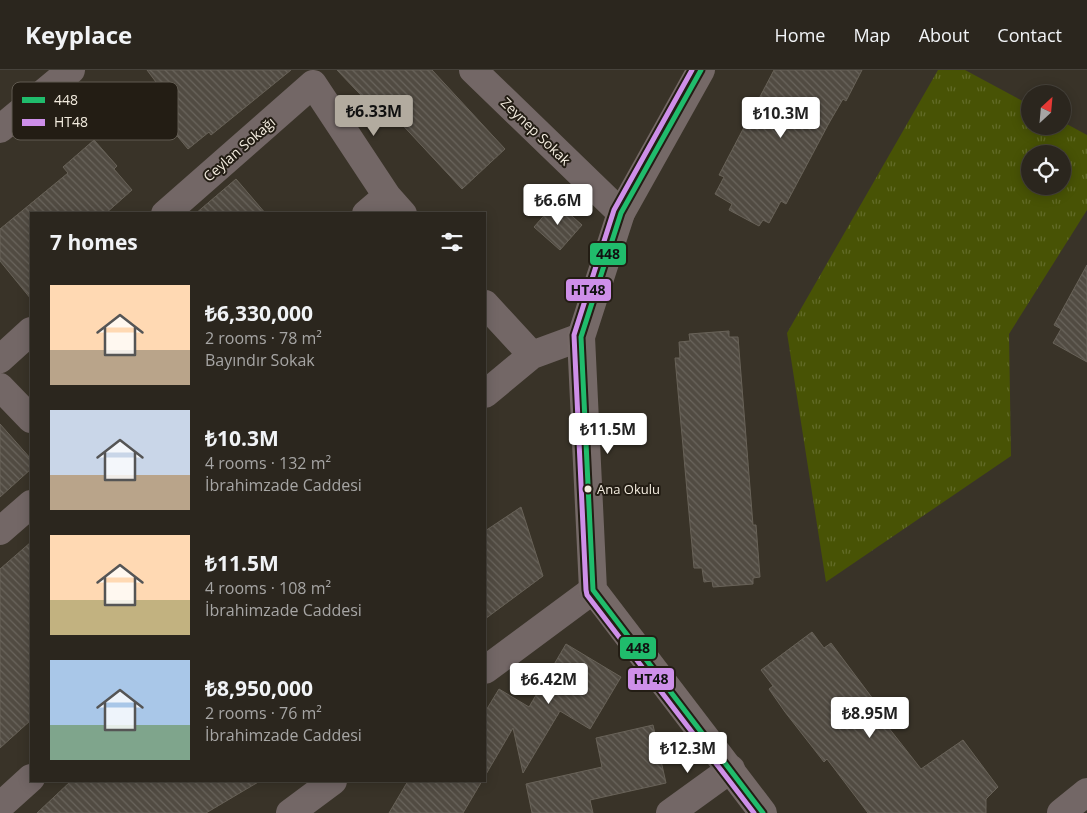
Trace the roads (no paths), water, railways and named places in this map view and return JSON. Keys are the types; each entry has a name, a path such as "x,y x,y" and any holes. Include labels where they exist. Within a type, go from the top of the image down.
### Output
{"main road":[{"path":"701,70 620,213 581,337 593,590 731,768 763,813"}],"street":[{"path":"56,82 71,70"},
{"name":"Zeynep Sokak","path":"473,70 620,213"},
{"name":"Ceylan Sokağı","path":"167,212 314,84 395,205"},
{"path":"0,128 12,118"},
{"path":"372,212 395,205"},
{"path":"486,305 532,355"},
{"path":"0,359 30,332"},
{"path":"486,393 532,355 581,337"},
{"path":"0,387 30,418"},
{"path":"0,531 30,505"},
{"path":"486,669 593,590"},
{"path":"670,813 731,768"},
{"path":"0,806 30,779"},
{"path":"290,813 332,782"},
{"path":"1061,813 1087,792"}],"place":[{"name":"Ana Okulu","path":"588,489"}]}
